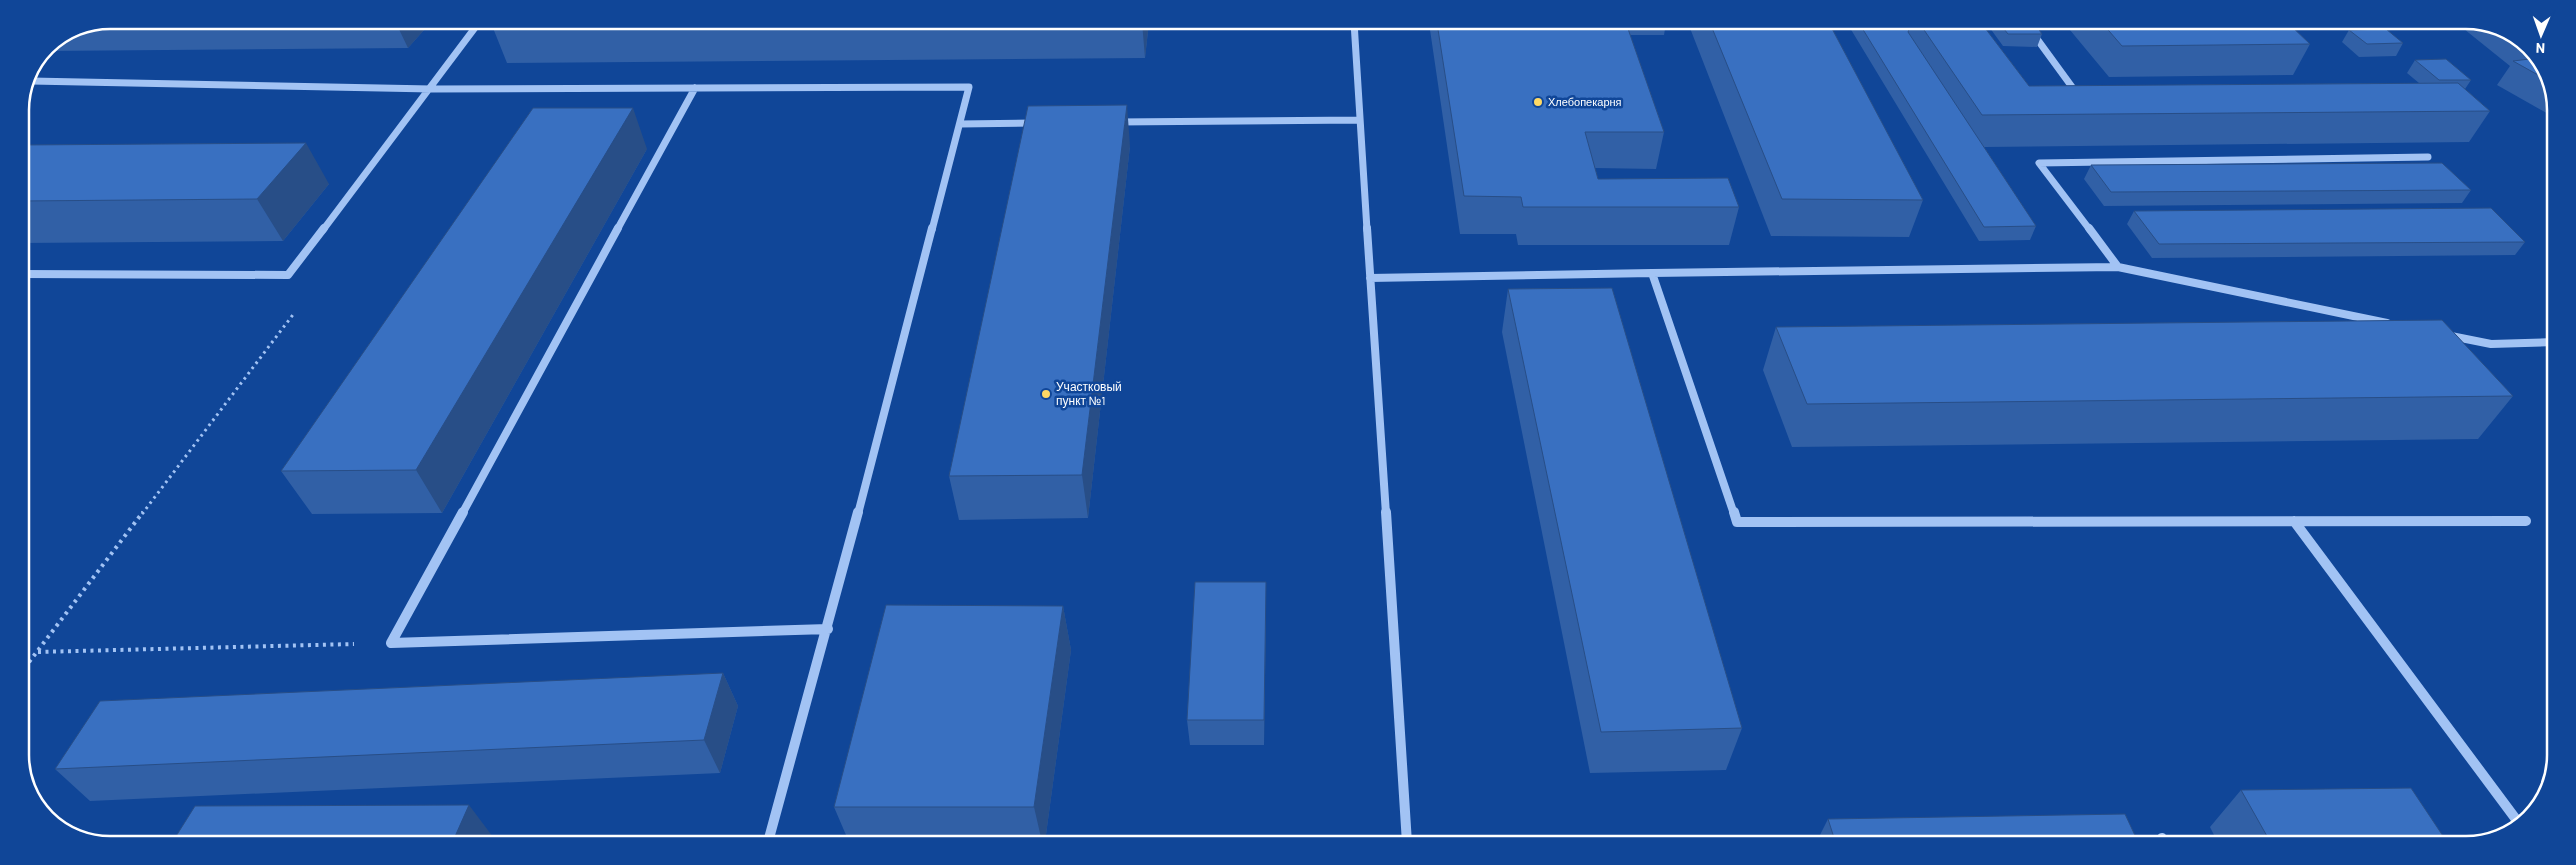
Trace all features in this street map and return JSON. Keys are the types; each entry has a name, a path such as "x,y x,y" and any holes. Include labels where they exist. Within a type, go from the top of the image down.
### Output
{"street":[{"path":"29,274 288,275 474,29"},
{"path":"1354,29 1406,836"},
{"path":"2030,29 2075,91"},
{"path":"34,81 430,89 969,87 828,629 770,836"},
{"path":"391,643 695,88"},
{"path":"1110,122 1360,120"},
{"path":"960,124 1040,123"},
{"path":"2118,267 2039,163 2428,157"},
{"path":"1370,278 1652,272 2118,267 2396,324"},
{"path":"1652,272 1737,522 2526,521"},
{"path":"2434,332 2491,344 2547,342"},
{"path":"391,643 828,629"}],"lane":[{"path":"2294,522 2516,819"}],"path":[{"path":"29,663 299,306"},
{"path":"38,652 391,643"}],"building":[{"name":"Хлебопекарня","path":"1438,29 1628,29 1664,132 1585,132 1598,179 1728,178 1739,207 1523,207 1521,197 1464,196"},
{"path":"1712,29 1832,29 1923,200 1782,199"},
{"path":"1863,29 1909,29 1908,32 2036,226 1984,227"},
{"path":"1923,29 1986,29 2029,86 2458,83 2490,111 1982,115"},
{"path":"2004,29 2038,29 2042,34 2008,34"},
{"path":"2107,29 2294,29 2310,44 2122,46"},
{"path":"2386,29 2403,43 2367,44 2349,30"},
{"path":"2446,59 2471,80 2439,80 2415,60"},
{"path":"2531,60 2539,76 2513,61"},
{"path":"1127,105 1082,475 949,476 1028,106"},
{"path":"533,108 633,108 416,470 281,471"},
{"path":"306,143 257,199 29,201 29,145"},
{"path":"2442,163 2471,190 2111,192 2091,165"},
{"path":"2491,208 2525,242 2159,244 2134,211"},
{"path":"1612,288 1742,728 1601,732 1508,289"},
{"path":"2442,320 2513,396 1807,404 1776,327"},
{"path":"1195,582 1266,582 1264,720 1187,720"},
{"path":"886,605 1063,606 1034,807 834,807"},
{"path":"723,673 704,740 55,769 100,701"},
{"path":"2411,788 2443,836 2267,836 2241,790"},
{"path":"469,805 455,836 176,836 195,806"},
{"path":"2125,814 2135,836 1833,836 1828,819"}],"place":[{"name":"Хлебопекарня","path":"1538,102"},
{"name":"Участковый пункт №1","path":"1046,394"}]}
